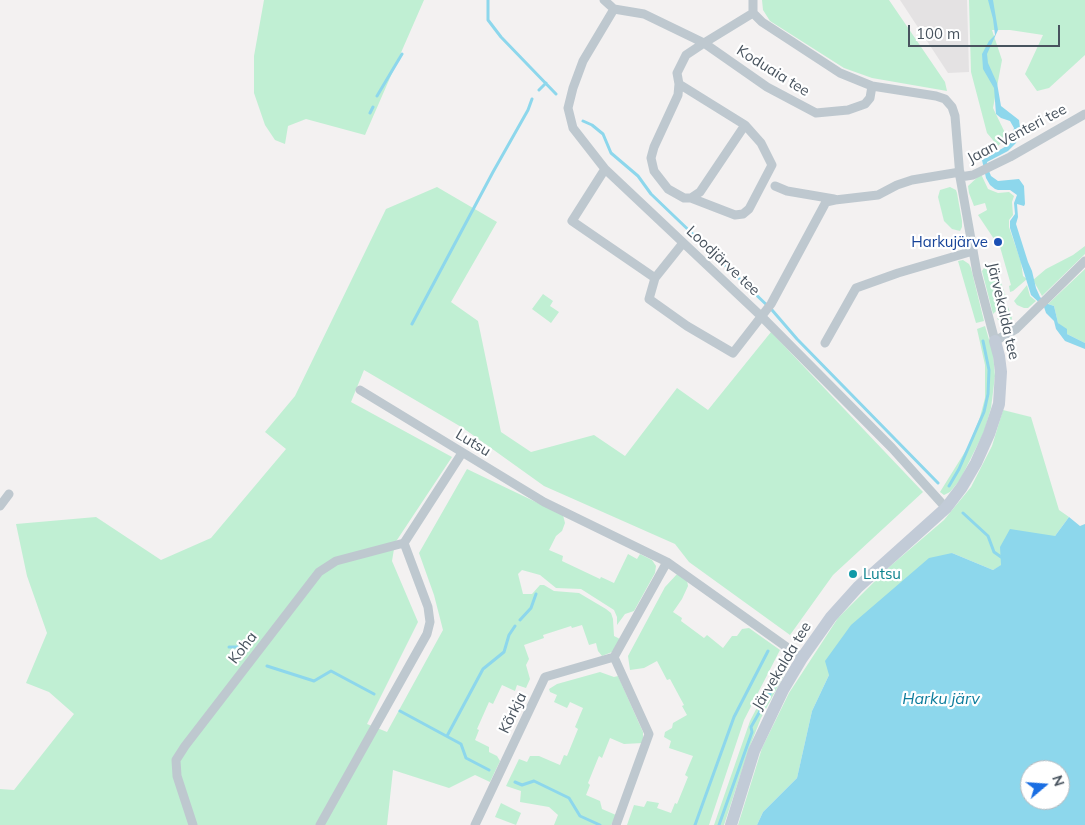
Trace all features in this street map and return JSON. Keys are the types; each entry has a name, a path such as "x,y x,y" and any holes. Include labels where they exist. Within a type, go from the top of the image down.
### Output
{"street":[{"path":"604,0 614,9 644,14 704,43"},
{"path":"752,13 753,0"},
{"name":"Loodjärve tee","path":"614,9 583,61 573,88 568,108 573,128 604,169 763,314 892,448 946,508"},
{"name":"Koduaia tee","path":"752,13 704,43 767,87 816,113 848,110 865,104 870,98 872,86"},
{"name":"Järvekalda tee","path":"731,825 754,751 779,699 802,658 831,617 851,594 946,508 962,487 976,463 989,434 999,404 1001,372 977,273 960,174 955,116 952,107 944,99 936,96 872,86 840,73 762,22 752,13"},
{"path":"679,84 745,125 761,143 772,165 748,209 742,214 736,215 691,198 684,198 668,189 654,172 651,158 654,147 678,95 677,73 686,55 704,43"},
{"name":"Jaan Venteri tee","path":"775,186 787,191 835,200 878,195 912,180 960,174 973,175 1010,157 1085,114"},
{"path":"691,198 700,192 745,125"},
{"path":"604,169 572,221 654,278"},
{"path":"683,243 654,278 649,299 686,326 733,354 771,304 826,202 835,200"},
{"path":"825,342 856,288 973,251"},
{"path":"995,341 1016,329 1085,261"},
{"name":"Lutsu","path":"360,390 544,502 667,562 802,658"},
{"path":"320,825 427,634 430,622 428,607 404,543 462,453"},
{"path":"0,506 9,494"},
{"name":"Koha","path":"193,825 177,776 176,760 184,746 319,572 336,561 404,543"},
{"path":"616,825 649,734 614,657 667,562"},
{"name":"Kõrkja","path":"475,825 545,677 614,657"}],"shaded area":[{"path":"900,0 967,0 969,72 948,73"}],"green space":[{"path":"264,0 424,0 365,135 306,119 288,126 285,144 275,140 265,125 254,93 254,56"},
{"path":"762,0 889,0 945,82 947,91 872,78 844,68 770,21 763,10"},
{"path":"969,0 1085,0 1085,55 1049,88 1037,91 1025,74 1043,35 1010,30 992,30 1002,60 993,108 1007,137 998,146 987,133 971,72"},
{"path":"981,174 988,189 998,193 1009,192 1014,196 1012,202 1013,215 1009,220 1009,227 1021,262 1023,276 1027,279 1010,292 1009,286 1011,285 1000,247 1003,246 1000,238 994,239 978,215 987,210 985,203 974,206 969,193 968,186"},
{"path":"437,187 497,222 451,302 478,321 501,432 531,452 594,435 625,456 677,388 708,410 771,332 923,492 833,575 790,635 689,562 675,544 544,486 463,428 364,370 351,402 452,457 395,543 392,561 418,622 367,724 387,732 443,630 434,595 419,553 467,469 563,515 565,523 562,531 556,536 549,550 563,556 562,561 600,579 601,577 614,583 628,554 637,559 640,554 652,560 656,566 655,573 634,611 625,614 617,625 617,617 614,610 581,589 556,588 540,575 522,570 518,574 523,594 532,594 540,585 544,585 554,591 579,593 611,613 614,636 620,639 612,652 602,656 598,651 596,643 589,645 582,625 572,628 571,626 543,635 544,638 524,645 529,659 526,665 530,679 526,688 517,685 515,691 502,685 493,704 489,702 477,729 479,730 475,740 489,747 489,752 497,756 500,761 490,782 475,775 449,788 393,770 387,825 0,825 0,789 14,790 74,714 49,692 26,683 47,633 27,576 16,524 96,517 161,560 211,538 286,449 265,432 295,396 386,209"},
{"path":"950,187 956,190 957,193 962,221 960,231 952,229 944,221 938,197 940,190"},
{"path":"1085,246 1085,254 1042,296 1033,280 1046,269 1073,255"},
{"path":"963,260 971,268 984,321 976,323 958,261"},
{"path":"990,265 996,268 1007,300 993,314 982,271"},
{"path":"1085,269 1085,343 1067,334 1058,323 1054,306 1048,304"},
{"path":"1027,285 1030,296 1036,301 1028,308 1024,308 1017,305 1014,301"},
{"path":"543,294 553,301 550,306 559,312 551,323 532,309"},
{"path":"1008,307 1012,318 1011,321 1004,322 997,319"},
{"path":"985,326 993,353 995,376 991,408 984,432 960,480 950,492 944,495 940,492 968,447 980,417 985,398 985,365 977,329"},
{"path":"1003,410 1031,417 1059,510 1069,517 1055,536 993,570 952,553 829,675 812,711 797,778 763,812 757,825 738,825 762,748 789,693 838,618 888,568 944,520 971,487 992,446"},
{"path":"678,573 687,580 688,586 673,612 682,618 681,621 704,638 707,635 723,648 732,636 737,636 742,629 749,628 780,650 744,720 709,825 627,825 634,805 644,807 647,801 659,803 657,808 671,813 675,803 677,804 688,777 685,775 693,756 669,748 671,741 664,737 665,732 672,728 673,723 687,715 682,706 684,705 670,679 667,680 657,661 644,668 630,670 628,656 665,587"},
{"path":"784,655 788,655 790,664 761,718 724,825 714,825 750,721"},
{"path":"600,672 614,677 618,676 643,732 643,743 624,744 610,738 602,758 599,756 588,783 590,785 586,795 600,801 602,809 616,815 611,825 554,825 558,815 549,807 520,802 521,791 506,786 519,759 527,762 530,756 539,756 560,765 564,755 567,756 578,729 575,727 583,708 570,702 567,708 554,702 557,695 550,692 549,689 557,684"},
{"path":"501,803 521,813 516,825 495,817"}],"water":[{"path":"988,0 993,0 998,30 987,54 988,63 997,83 1001,106 1019,120 1020,128 1016,143 1008,151 987,162 989,171 991,176 998,181 1019,179 1024,186 1025,204 1024,206 1017,204 1018,217 1016,224 1036,288 1040,297 1048,304 1054,306 1058,323 1067,329 1067,334 1085,343 1085,349 1065,341 1044,307 1031,295 1010,228 1010,221 1015,214 1014,203 1017,195 1010,190 995,189 986,178 982,160 1010,144 1014,128 1010,121 996,114 994,88 983,69 982,54 989,41 995,35"},
{"name":"Harku järv","path":"1069,517 1080,526 1085,524 1085,825 757,825 763,812 797,778 812,711 829,675 825,661 851,625 929,558 952,553 993,570 1001,565 1000,547 1010,529 1055,536"}],"waterway":[{"path":"488,0 488,20 501,37 556,94"},
{"path":"377,96 402,54"},
{"path":"539,90 546,83"},
{"path":"412,324 528,110 532,99"},
{"path":"370,113 373,107"},
{"path":"583,121 592,125 603,134 611,153 638,176 651,194 772,310 797,339 938,483"},
{"path":"949,486 959,469 984,412 988,394 989,370 983,341"},
{"path":"963,513 988,536 994,552 1001,557"},
{"path":"520,620 531,608 536,594"},
{"path":"447,736 483,669 504,652 509,635 515,626"},
{"path":"229,647 243,647"},
{"path":"695,825 734,717 768,651"},
{"path":"267,666 314,681 331,671 374,694"},
{"path":"719,825 752,732 751,727 776,683"},
{"path":"400,711 461,744 466,758 489,770"},
{"path":"515,782 522,785 534,781 569,798 580,816 600,825"}],"place":[{"name":"Harkujärve","path":"998,242"},
{"name":"Lutsu","path":"853,574"}]}
